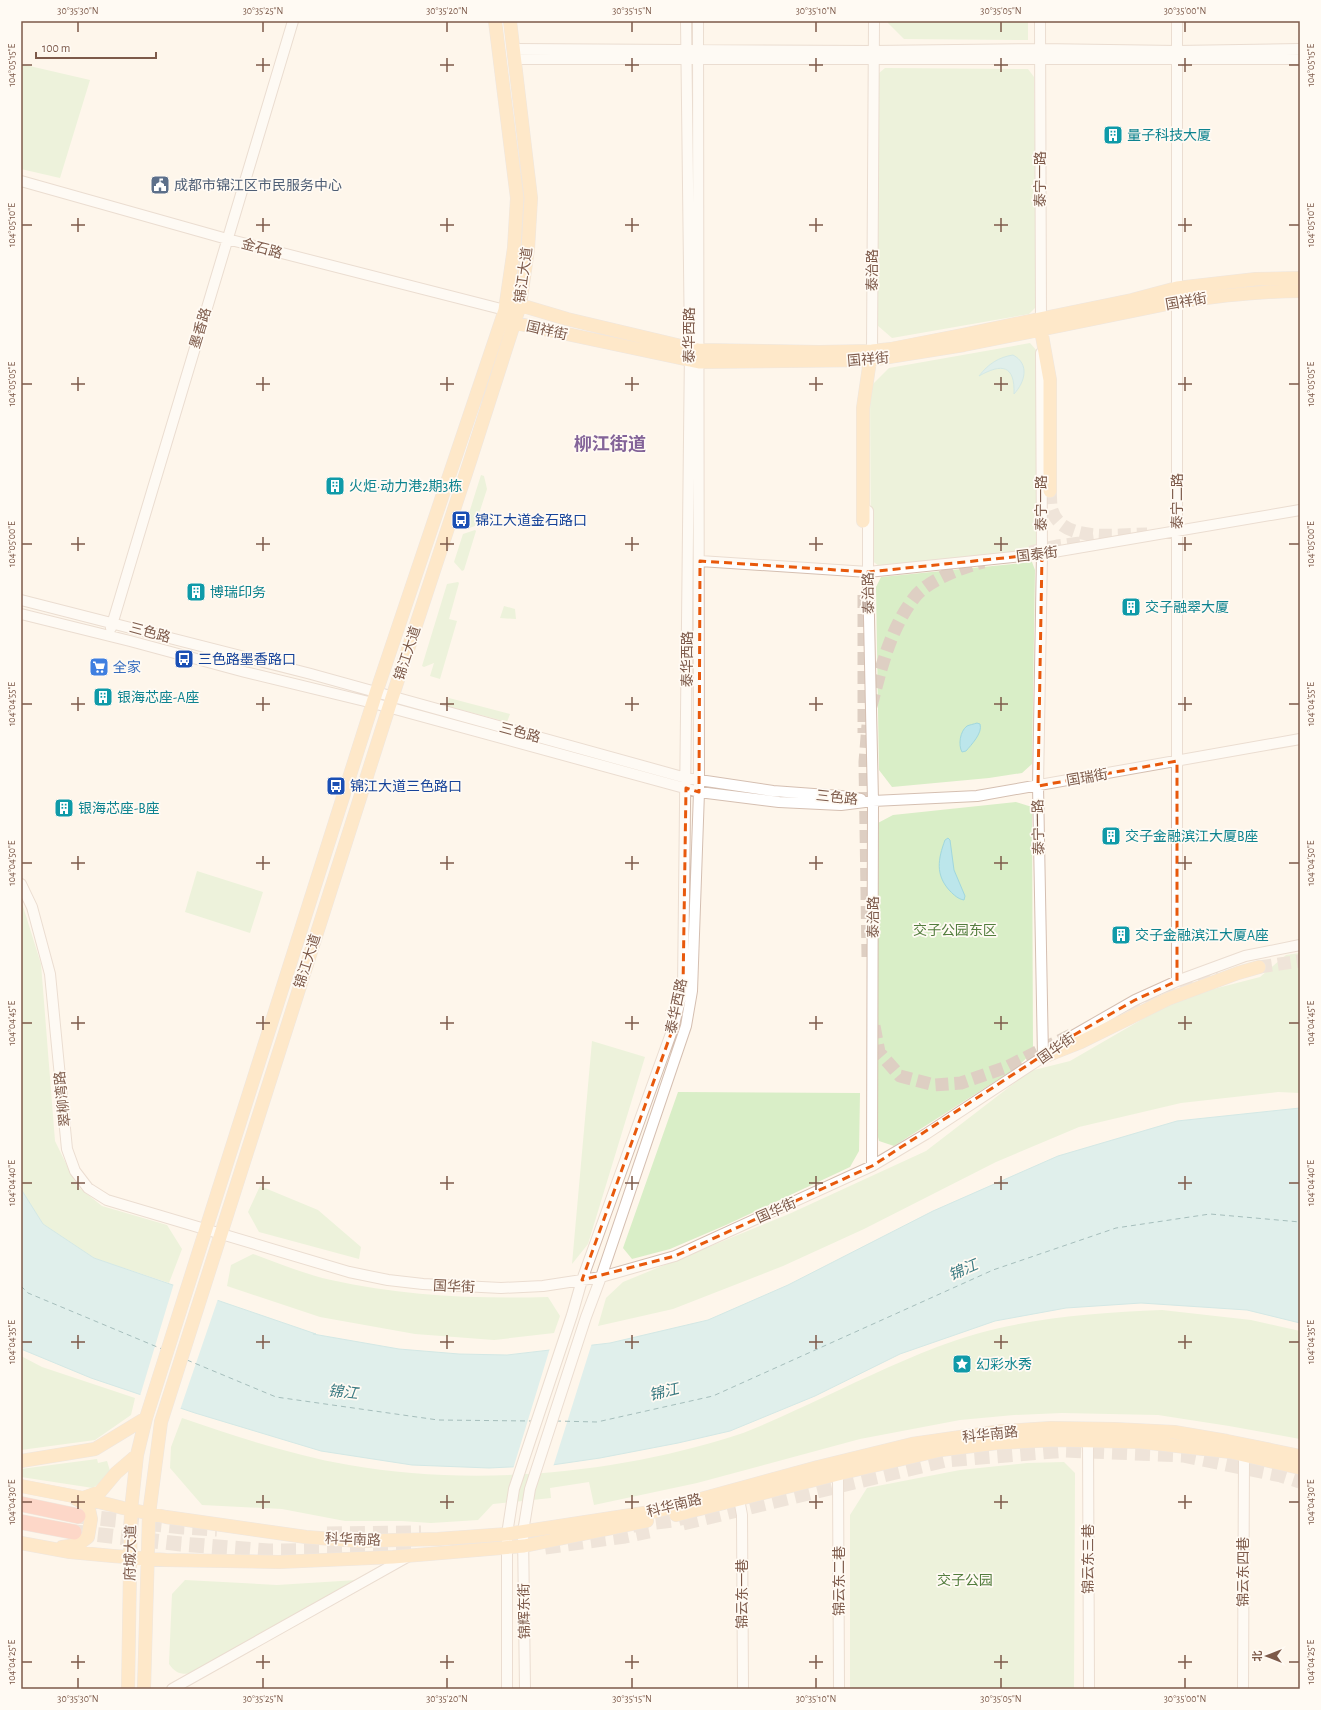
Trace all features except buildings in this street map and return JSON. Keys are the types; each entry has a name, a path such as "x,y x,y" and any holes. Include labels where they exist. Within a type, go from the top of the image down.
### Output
{"highway":[{"path":"21,1504 78,1516"},
{"path":"21,1522 74,1532"}],"main road":[{"name":"锦江大道","path":"146,1418 374,698 505,310 514,248 517,198 495,21"},
{"name":"锦江大道","path":"207,1273 520,305 528,249 531,198 510,21"},
{"name":"国祥街","path":"1041,324 1177,288 1256,279 1300,278"},
{"name":"国祥街","path":"694,355 520,305 505,310 515,323 694,355 819,352 871,356 892,349 1177,302 1265,291 1300,291"},
{"path":"1041,324 1050,380 1050,491"},
{"path":"863,521 863,408 871,356"},
{"path":"1043,1057 1081,1042 1168,999 1238,973 1260,967"},
{"name":"府城大道","path":"144,1689 149,1559 149,1514 161,1422 207,1273"},
{"path":"21,1461 95,1449 146,1418"},
{"name":"府城大道","path":"128,1689 131,1510 137,1455 146,1418"},
{"name":"科华南路","path":"21,1486 83,1498 149,1514 306,1537 359,1541 438,1539 507,1534 657,1511 818,1467 912,1444 1002,1431 1051,1428 1088,1435 1231,1452 1300,1468"},
{"name":"科华南路","path":"21,1543 70,1552 149,1559 279,1562 411,1556 524,1546 666,1518 838,1474 941,1450 1055,1440 1088,1435 1174,1432 1226,1440 1300,1456"},
{"path":"83,1498 100,1492 116,1473 137,1455"},
{"path":"52,1549 77,1545 88,1537 91,1519 88,1505 70,1496"}],"street":[{"name":"墨香路","path":"109,635 293,21"},
{"name":"泰华西路","path":"530,1489 586,1316 601,1277 686,1026 692,991 699,792 700,560 686,21"},
{"name":"泰华西路","path":"514,1489 572,1315 582,1280 673,1028 683,989 698,21"},
{"name":"泰治路","path":"872,1166 873,801 868,572 874,21"},
{"name":"泰宁一路","path":"1040,21 1042,554 1038,786 1043,1057"},
{"name":"泰宁二路","path":"1177,21 1177,982"},
{"path":"1177,55 1300,49"},
{"path":"514,54 1040,54 1177,55 1300,59"},
{"name":"金石路","path":"21,181 380,280 505,310"},
{"name":"国泰街","path":"700,560 868,572 1042,554 1300,510"},
{"name":"三色路","path":"21,600 113,622 311,674 374,698"},
{"name":"三色路","path":"21,614 109,635 245,672 391,702 686,783 699,792 779,802 842,805 873,801"},
{"name":"国瑞街","path":"873,801 977,796 1300,739"},
{"name":"三色路","path":"686,783 699,781 773,792 841,796 873,801"},
{"name":"翠柳湾路","path":"21,884 32,907 50,974 67,1149 75,1171 88,1188 107,1200 206,1229"},
{"name":"国华街","path":"206,1229 349,1272 395,1281 501,1288 543,1286 601,1277 675,1256 872,1166 926,1134 1074,1035 1135,1000 1245,956 1300,945"},
{"name":"锦云东三巷","path":"1088,1435 1089,1689"},
{"name":"锦云东四巷","path":"1243,1689 1244,1455"},
{"name":"锦云东二巷","path":"838,1474 839,1689"},
{"name":"锦辉东街","path":"507,1689 507,1534 514,1489"},
{"name":"锦辉东街","path":"525,1689 523,1532 530,1489"},
{"name":"锦云东一巷","path":"739,1499 742,1515 743,1689"},
{"path":"172,1689 411,1556"}],"highlighted area":[{"path":"1042,554 1038,786 1177,761 1177,981 1135,1000 1074,1035 872,1166 675,1256 582,1280 673,1028 683,989 686,788 699,792 700,561 868,572"}],"green space":[{"path":"888,21 1028,21 1028,40 904,39 888,23"},
{"path":"21,64 90,80 60,178 21,169"},
{"path":"885,68 1028,69 1034,77 1037,306 1029,314 892,338 877,325 878,74"},
{"path":"1030,343 1037,351 1040,543 1031,550 993,557 879,566 871,560 870,387 889,368"},
{"path":"481,475 484,476 487,489 475,526 464,529"},
{"path":"476,531 464,570 462,571 454,562 463,534"},
{"path":"1032,562 1035,570 1032,764 1022,773 989,778 892,787 879,770 876,587 881,577"},
{"path":"459,583 449,619 457,621 440,679 430,676 434,663 424,667 422,666 447,584"},
{"path":"504,606 515,609 516,619 500,618"},
{"path":"449,698 510,714 507,722 447,706"},
{"name":"交子公园东区","path":"1016,802 1032,807 1033,1052 1016,1068 894,1146 879,1141 877,1133 876,824 893,815"},
{"path":"197,871 263,892 250,933 185,912"},
{"path":"21,900 41,964 55,1141 77,1186 102,1206 167,1225 182,1249 169,1283 94,1258 43,1224 21,1189"},
{"path":"1300,953 1300,1093 1278,1092 1181,1103 1079,1127 996,1162 864,1229 783,1266 673,1309 598,1326 606,1298 623,1282 789,1214 926,1151 1030,1071 1070,1061 1179,998 1260,977 1286,955"},
{"path":"592,1041 645,1057 588,1244 572,1264"},
{"path":"678,1092 860,1093 859,1151 850,1167 726,1225 670,1249 632,1259 623,1248"},
{"path":"260,1186 318,1210 361,1247 359,1259 259,1232 248,1212"},
{"path":"253,1254 321,1278 385,1290 466,1297 548,1297 560,1316 554,1333 494,1340 415,1334 320,1317 227,1286 231,1265"},
{"path":"1162,1310 1251,1320 1300,1331 1300,1439 1158,1415 1062,1413 1014,1415 960,1420 860,1439 697,1483 594,1505 589,1482 550,1488 551,1498 493,1504 478,1520 431,1523 402,1521 345,1521 282,1509 202,1505 170,1468 171,1447 182,1418 244,1439 286,1451 349,1465 397,1472 445,1475 495,1475 544,1473 594,1467 643,1459 691,1448 737,1435 772,1421 904,1360 964,1337 1048,1319 1105,1313"},
{"path":"21,1356 42,1367 135,1398 131,1415 95,1440 21,1450"},
{"path":"97,1459 98,1463 107,1461 111,1474 93,1488 21,1477 21,1469"},
{"name":"交子公园","path":"1064,1462 1075,1473 1074,1689 850,1689 850,1515 867,1488 960,1470 1027,1463"},
{"path":"185,1580 277,1585 357,1580 194,1673 186,1674 177,1672 169,1664 172,1594"}],"water":[{"path":"1013,355 1022,363 1024,368 1023,379 1014,394 1012,377 1006,369 994,369 979,376 994,362 1003,357"},
{"path":"977,723 980,724 980,731 978,735 966,751 962,752 960,742 963,731 967,726"},
{"path":"948,838 950,840 954,870 965,896 964,900 958,898 950,891 945,885 940,873 939,867 941,854 945,840"},
{"name":"锦江","path":"1300,1108 1300,1323 1247,1310 1141,1303 1066,1308 995,1321 900,1354 815,1396 730,1431 600,1458 552,1465 489,1468 412,1465 321,1451 195,1413 91,1378 21,1349 21,1189 43,1224 94,1258 316,1334 313,1334 399,1349 459,1354 507,1355 610,1343 708,1320 788,1285 933,1211 1058,1156 1177,1121"}],"pier":[{"path":"174,1283 218,1299 180,1410 140,1396"},
{"path":"592,1343 553,1467 513,1469 550,1348"}],"ferry route":[{"path":"556,1421 597,1422 713,1396 993,1270 1116,1228 1210,1214 1300,1222"},
{"path":"21,1286 28,1293 162,1349"},
{"path":"187,1360 276,1397 438,1420 531,1421"}],"tunnel":[{"path":"1050,491 1052,510 1058,521 1067,528 1079,533 1093,535 1147,534"},
{"path":"1030,552 1057,546 1094,541"},
{"path":"871,706 892,636 914,598 936,580 966,567 984,562"},
{"path":"864,595 864,733"},
{"path":"868,725 865,762 868,957"},
{"path":"1259,967 1300,961"},
{"path":"1111,1018 1217,971"},
{"path":"874,1026 879,1052 900,1076 934,1085 961,1083 1007,1067 1071,1035"},
{"path":"683,1523 946,1460 1066,1450 1183,1455 1281,1475 1300,1481"},
{"path":"633,1525 673,1520 692,1515"},
{"path":"78,1516 217,1529"},
{"path":"545,1547 625,1536 649,1531"},
{"path":"75,1532 181,1544 269,1551 416,1550"},
{"path":"327,1534 421,1533"}],"place":[{"name":"量子科技大厦","path":"1113,135"},
{"name":"成都市锦江区市民服务中心","path":"160,185"},
{"name":"火炬·动力港2期3栋","path":"335,486"},
{"name":"锦江大道金石路口","path":"461,520"},
{"name":"博瑞印务","path":"196,592"},
{"name":"交子融翠大厦","path":"1131,607"},
{"name":"三色路墨香路口","path":"184,659"},
{"name":"全家","path":"99,667"},
{"name":"银海芯座-A座","path":"103,697"},
{"name":"锦江大道三色路口","path":"336,786"},
{"name":"银海芯座-B座","path":"64,808"},
{"name":"交子金融滨江大厦B座","path":"1111,836"},
{"name":"交子金融滨江大厦A座","path":"1121,935"},
{"name":"幻彩水秀","path":"962,1364"}],"district":[{"name":"柳江街道","path":"610,444"}]}
